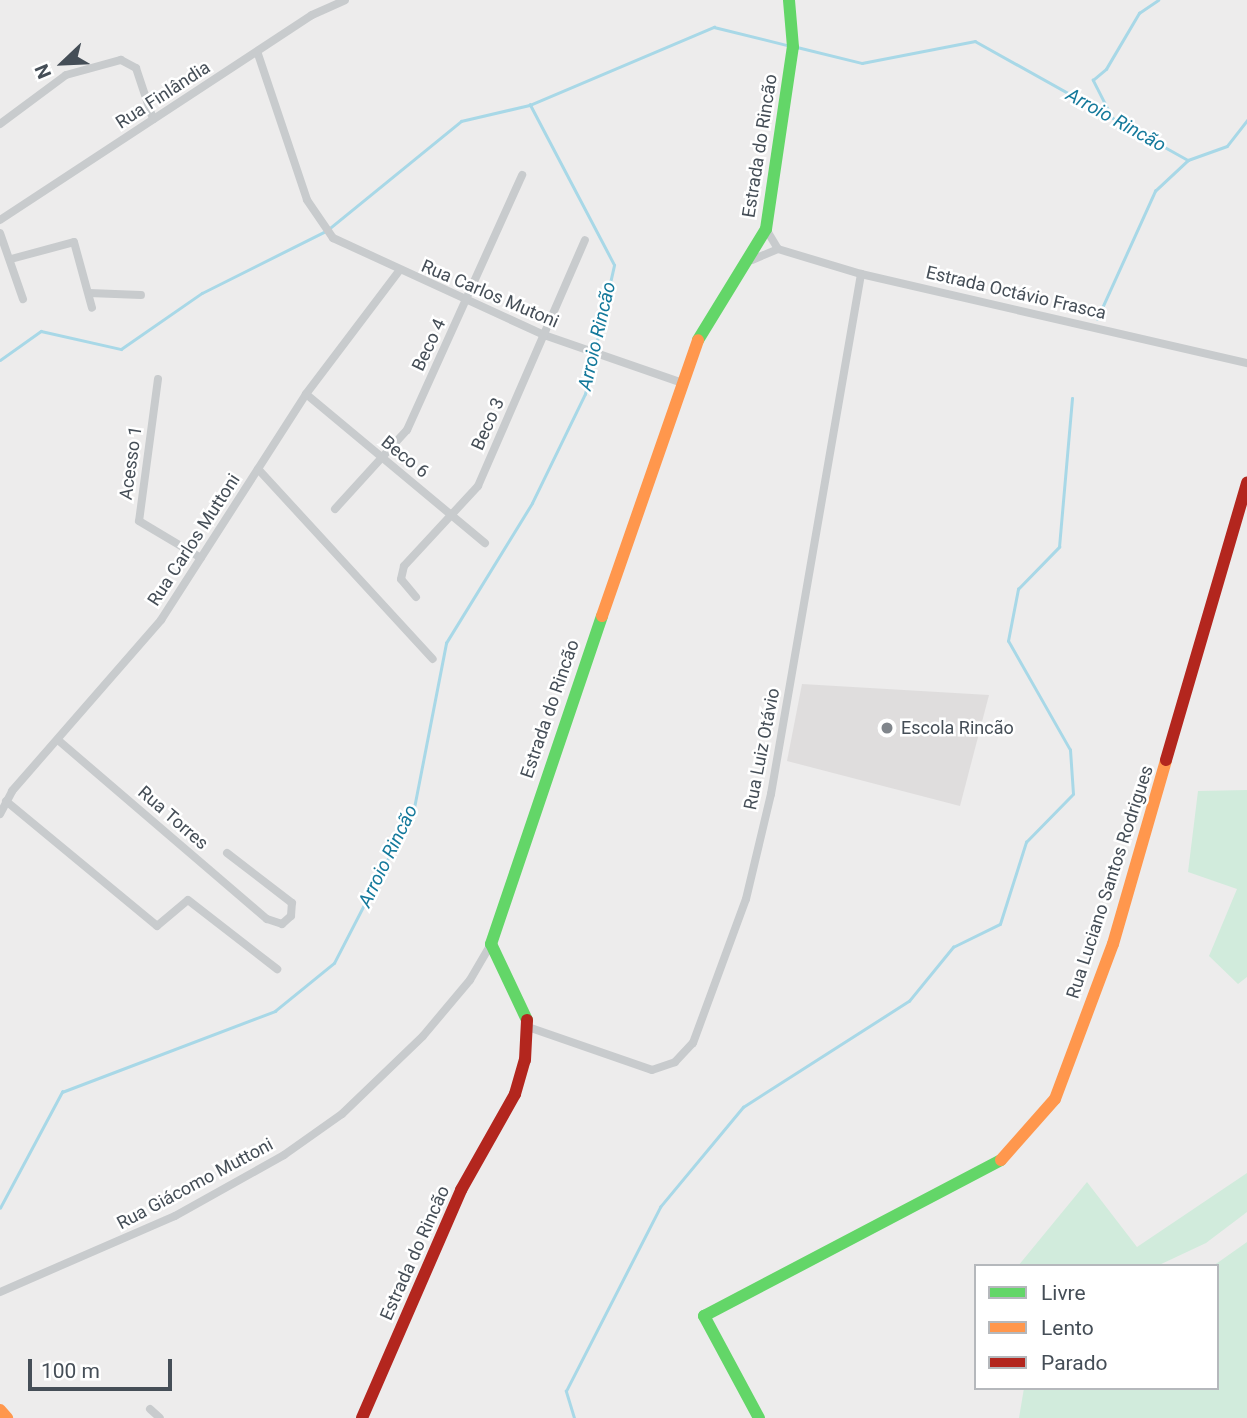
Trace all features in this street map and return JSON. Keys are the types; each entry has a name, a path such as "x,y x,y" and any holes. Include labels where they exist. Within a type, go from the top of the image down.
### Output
{"street":[{"name":"Rua Finlândia","path":"0,220 153,119 345,0"},
{"name":"Estrada do Rincão","path":"362,1418 461,1190 515,1094 528,1027 520,995 491,944 680,383 718,300 750,261 766,229 793,47 789,0"},
{"name":"Rua Carlos Mutoni","path":"258,54 319,223 332,238 399,271 544,335 680,383"},
{"path":"0,124 66,75 121,60 136,68 153,119"},
{"name":"Beco 4","path":"335,509 407,430 522,175"},
{"path":"750,261 778,249 766,229"},
{"path":"0,233 23,299"},
{"name":"Beco 3","path":"416,597 401,572 478,486 585,240"},
{"path":"11,259 74,242 92,307"},
{"name":"Estrada Octávio Frasca","path":"778,249 861,274 1247,363"},
{"name":"Rua Carlos Muttoni","path":"0,814 6,801 161,620 306,394 399,271"},
{"name":"Rua Luiz Otávio","path":"528,1027 652,1070 675,1062 693,1042 746,899 771,794 861,274"},
{"path":"89,293 141,295"},
{"name":"Acesso 1","path":"158,379 139,521 201,558"},
{"name":"Beco 6","path":"306,394 485,543"},
{"path":"258,469 433,659"},
{"name":"Rua Luciano Santos Rodrigues","path":"759,1418 704,1316 1006,1157 1055,1099 1113,944 1247,483"},
{"name":"Rua Torres","path":"58,740 267,919 282,924 290,916 292,903 226,853"},
{"path":"6,801 157,926 188,901 277,969"},
{"name":"Rua Giácomo Muttoni","path":"0,1292 175,1216 332,1121 423,1036 491,944"},
{"path":"149,1409 160,1418"},
{"path":"0,1410 8,1418"}],"shaded area":[{"name":"Escola Rincão","path":"802,684 989,695 960,806 787,761"}],"green space":[{"path":"1247,790 1247,977 1238,984 1209,956 1237,889 1188,872 1198,791"},
{"path":"1247,1173 1247,1212 1206,1243 1161,1264 1020,1264 1087,1182 1137,1247"},
{"path":"1247,1242 1247,1418 1019,1418 1024,1390 1219,1390 1219,1264 1216,1264"}],"waterway":[{"path":"1110,114 1093,80 1106,69 1139,13 1158,0"},
{"name":"Arroio Rincão","path":"0,1208 62,1092 275,1011 334,963 414,808 446,643 532,503 585,394 614,265 530,105 714,27 787,45"},
{"name":"Arroio Rincão","path":"797,47 862,63 975,41 1188,160 1227,146 1247,120"},
{"path":"330,228 461,121 530,105"},
{"path":"1097,319 1155,191 1188,160"},
{"path":"0,360 41,331 121,349 202,293 324,232"},
{"path":"574,1418 566,1391 660,1207 743,1107 909,1001 953,947 1000,924 1026,842 1073,794 1070,750 1008,641 1018,589 1059,547 1072,399"}],"traffic: fast":[{"path":"698,340 766,229 793,47 789,0"},
{"path":"527,1020 491,944 602,616"},
{"path":"759,1418 704,1316 1001,1160"}],"traffic: slow":[{"path":"602,616 698,340"},
{"path":"1001,1160 1055,1099 1113,944 1166,760"},
{"path":"0,1410 7,1418"}],"traffic: jam":[{"path":"1166,760 1247,483"},
{"path":"362,1418 461,1190 515,1094 525,1060 527,1020"}],"place":[{"name":"Escola Rincão","path":"887,728"}]}
